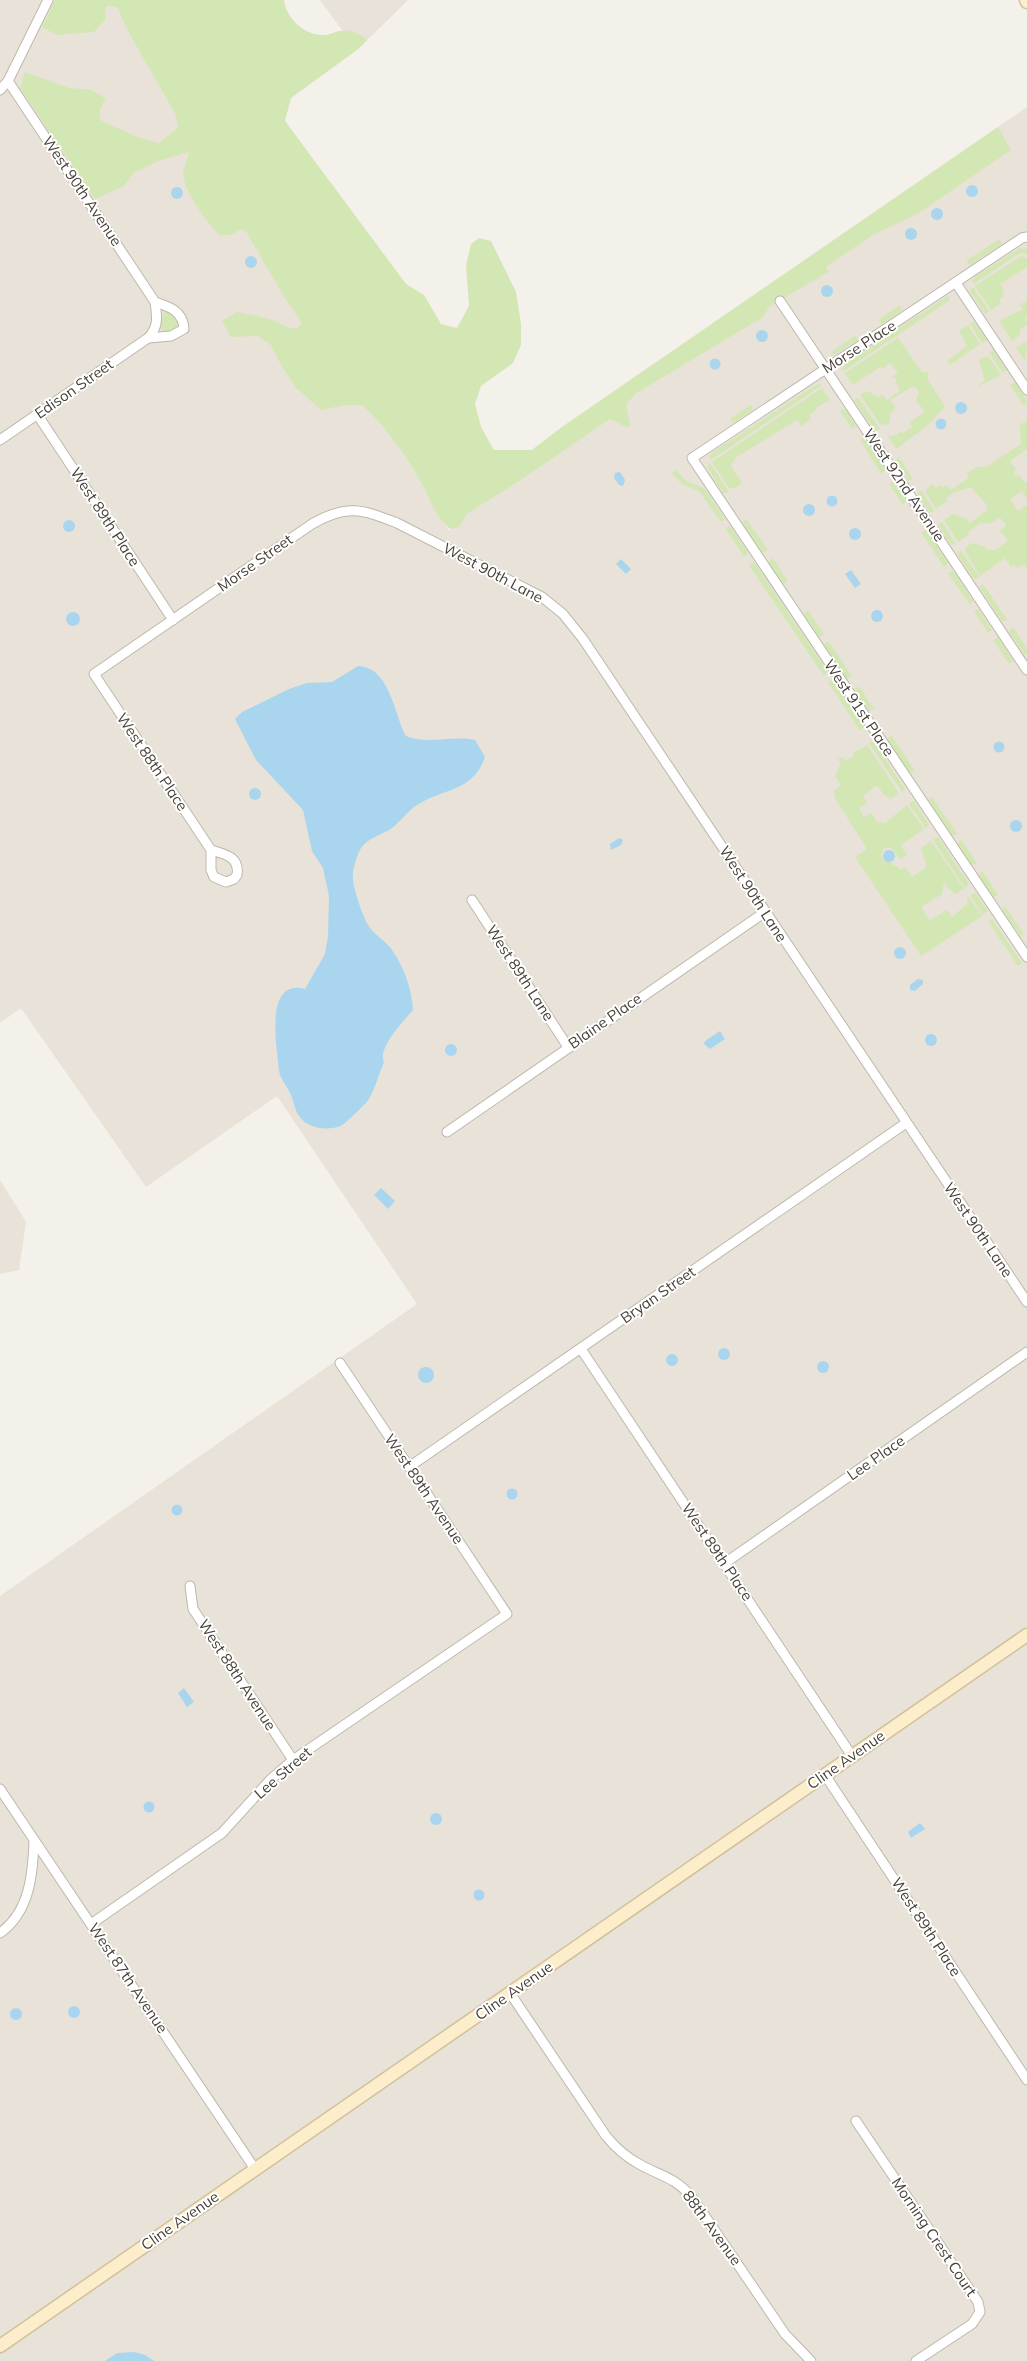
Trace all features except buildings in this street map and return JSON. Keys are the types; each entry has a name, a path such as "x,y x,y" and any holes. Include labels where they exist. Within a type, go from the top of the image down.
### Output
{"street":[{"path":"0,90 8,81 48,0"},
{"name":"West 90th Avenue","path":"8,81 155,302 157,319 155,331 148,338"},
{"name":"Morse Place","path":"692,458 1022,238 1027,237"},
{"path":"956,282 1027,390"},
{"name":"West 92nd Avenue","path":"780,301 1027,670"},
{"name":"Edison Street","path":"0,440 148,338 171,336 179,333 184,328 184,320 178,312 155,302"},
{"name":"West 89th Place","path":"37,414 173,620"},
{"name":"West 91st Place","path":"692,458 1026,953"},
{"name":"Morse Street","path":"94,674 312,524 335,512 349,510 374,514 429,540"},
{"name":"West 90th Lane","path":"429,540 542,597 563,614 589,647 1027,1302"},
{"name":"West 88th Place","path":"94,674 211,850"},
{"name":"West 89th Lane","path":"472,900 568,1047"},
{"name":"Blaine Place","path":"447,1132 765,912"},
{"name":"Bryan Street","path":"409,1466 906,1123"},
{"name":"West 89th Place","path":"581,1349 852,1756"},
{"name":"Lee Place","path":"725,1563 1027,1352"},
{"name":"West 89th Avenue","path":"340,1364 507,1614"},
{"name":"West 88th Avenue","path":"190,1586 193,1609 293,1760"},
{"name":"Lee Street","path":"91,1924 222,1833 270,1780 293,1760 507,1614"},
{"name":"Cline Avenue","path":"0,2346 1027,1635"},
{"name":"West 89th Place","path":"825,1775 1027,2080"},
{"name":"West 87th Avenue","path":"0,1789 255,2169"},
{"path":"0,1933 22,1908 33,1872 34,1840"},
{"name":"88th Avenue","path":"510,1993 606,2136 618,2150 639,2164 665,2175 683,2187 692,2197 785,2334 811,2361"},
{"name":"Morning Crest Court","path":"856,2120 978,2302 980,2312 972,2324 916,2361"}],"shaded area":[{"path":"0,0 115,0 416,474 449,531 532,450 562,427 1027,107 1027,2361 0,2361 0,1596 417,1304 277,1096 146,1187 21,1008 0,1023"},
{"path":"320,0 408,0 357,50"},
{"path":"0,1180 26,1222 19,1270 0,1274"}],"green space":[{"path":"55,0 284,0 293,20 310,33 328,35 339,31 351,31 367,40 357,50 291,98 285,121 406,284 424,295 441,324 457,328 469,306 466,266 471,244 479,238 491,241 516,292 521,324 521,345 513,363 481,386 475,404 481,427 494,450 532,450 562,427 998,127 1011,150 917,214 871,236 826,267 828,272 770,306 763,317 635,394 626,405 630,425 628,428 610,419 468,513 459,527 450,529 437,513 424,487 394,440 362,405 345,405 321,410 296,388 271,345 258,336 231,337 222,321 237,312 270,319 296,329 302,323 286,300 247,233 242,229 230,235 219,235 197,207 184,181 183,174 189,152 158,161 134,173 124,186 95,199 20,88 25,72 69,88 92,90 106,99 100,109 100,120 137,137 159,143 178,128 176,115 129,33 117,7 106,6 105,20 94,32 57,35 42,27"},
{"path":"999,239 1002,244 970,265 966,261"},
{"path":"1020,248 1027,249 1027,255 1022,252 1018,254 974,284 972,281 976,276"},
{"path":"1021,256 1027,258 1027,267 1000,284 1004,290 1002,293 1004,296 999,299 1001,303 991,310 975,286"},
{"path":"973,287 989,311 985,314 971,293 970,289"},
{"path":"948,296 950,300 844,371 842,368 847,362"},
{"path":"1027,300 1027,317 1025,318 1027,325 1020,330 1020,335 1012,341 999,321 1023,309 1020,305"},
{"path":"900,305 902,310 882,324 878,320"},
{"path":"165,312 170,312 178,318 179,325 174,331 166,333 161,330 163,315"},
{"path":"974,322 987,340 982,343 970,324"},
{"path":"968,325 980,344 950,365 947,361 967,346 959,331"},
{"path":"856,335 858,340 834,355 831,352"},
{"path":"898,338 922,372 929,372 927,378 945,407 927,426 896,449 887,435 894,436 900,432 903,433 912,427 910,422 923,413 924,411 916,400 919,392 914,386 890,400 895,407 890,414 890,422 886,425 880,424 860,395 867,391 879,397 883,395 887,400 900,391 895,378 891,378 898,373 891,364 888,364 884,369 880,367 853,385 845,373"},
{"path":"1025,342 1027,344 1025,361 1016,348"},
{"path":"993,350 1007,370 1003,373 989,353"},
{"path":"985,356 986,358 988,356 1001,375 975,388 985,380 979,360"},
{"path":"1015,382 1027,401 1024,406 1010,385"},
{"path":"819,383 821,386 711,460 709,457 713,452"},
{"path":"822,388 830,400 817,407 809,415 811,419 801,426 797,420 735,458 731,466 742,483 735,488 729,488 712,462"},
{"path":"858,397 880,429 875,431 854,400"},
{"path":"751,405 753,410 733,423 730,419"},
{"path":"845,408 856,426 852,429 840,411"},
{"path":"1027,420 1027,449 1010,461 1016,470 1013,472 1016,477 1019,475 1025,483 1027,482 1027,499 1022,491 1010,499 1018,511 1027,505 1027,570 1024,564 1017,568 1014,565 1011,567 1005,558 980,576 965,552 966,547 972,543 984,546 988,550 995,550 1008,541 1000,530 1006,526 1005,523 1000,518 988,524 981,523 968,532 969,535 958,542 944,520 953,514 965,518 970,523 987,510 987,505 971,487 955,492 946,498 947,501 936,509 925,491 932,484 936,488 941,485 942,488 946,485 953,489 969,477 967,473 977,467 986,467 1021,444 1020,425"},
{"path":"864,438 886,470 881,473 860,440"},
{"path":"899,457 913,479 909,481 895,461"},
{"path":"710,463 729,492 723,493 707,466"},
{"path":"676,470 686,481 704,488 725,519 721,522 699,491 683,485 671,473"},
{"path":"893,481 907,501 903,505 889,484"},
{"path":"921,490 934,510 930,513 917,493"},
{"path":"746,519 768,550 762,552 742,522"},
{"path":"942,522 956,544 951,545 938,525"},
{"path":"730,526 748,553 744,557 725,528"},
{"path":"926,530 948,563 944,567 921,532"},
{"path":"961,550 979,577 974,579 957,554"},
{"path":"773,558 788,582 783,584 768,562"},
{"path":"754,562 828,672 824,676 749,565"},
{"path":"954,571 973,601 970,605 948,573"},
{"path":"983,584 1007,620 1002,621 979,587"},
{"path":"978,609 992,630 988,633 974,611"},
{"path":"808,610 824,635 819,637 804,614"},
{"path":"1013,627 1027,649 1027,654 1025,655 1009,632"},
{"path":"998,637 1013,661 1009,664 993,640"},
{"path":"828,641 852,676 847,679 824,645"},
{"path":"833,680 864,727 860,731 828,682"},
{"path":"859,686 874,709 869,711 854,690"},
{"path":"891,735 915,771 910,773 887,739"},
{"path":"873,741 905,789 902,792 869,743"},
{"path":"867,745 897,790 897,795 891,799 884,795 876,786 863,796 867,803 859,808 864,817 871,813 877,822 885,823 907,805 924,829 901,845 907,855 900,859 892,849 885,847 881,854 883,860 891,862 900,870 905,867 912,877 927,867 921,848 931,841 964,889 955,894 944,881 942,894 923,906 922,909 930,920 947,910 952,917 967,904 968,896 982,916 921,956 855,857 867,849 835,798 834,791 841,785 835,776 841,763 838,759 842,757 845,761 855,755 853,753"},
{"path":"932,797 957,834 952,836 928,800"},
{"path":"914,801 929,825 926,828 909,804"},
{"path":"938,837 969,884 965,888 933,840"},
{"path":"961,840 977,863 971,865 957,844"},
{"path":"982,871 998,895 993,897 978,875"},
{"path":"975,892 988,911 983,915 970,895"},
{"path":"1005,906 1024,934 1021,936 1002,910"},
{"path":"992,919 1022,963 1018,966 988,921"}],"water":[{"path":"972,185 978,191 972,197 966,191"},
{"path":"175,187 179,187 183,193 179,199 175,199 171,195 171,191"},
{"path":"937,208 943,214 937,220 931,214"},
{"path":"909,228 913,228 917,234 913,240 909,240 905,236 905,232"},
{"path":"249,256 253,256 257,262 253,268 249,268 245,264 245,260"},
{"path":"827,285 833,291 827,297 821,291"},
{"path":"762,330 768,336 762,342 756,336"},
{"path":"715,358 721,364 715,370 709,364"},
{"path":"961,402 967,408 961,414 955,408"},
{"path":"941,418 947,424 941,430 935,424"},
{"path":"620,472 625,480 623,486 619,485 614,478 615,473"},
{"path":"832,495 838,501 832,507 826,501"},
{"path":"809,504 815,510 809,516 803,510"},
{"path":"67,520 71,520 75,526 71,532 67,532 63,528 63,524"},
{"path":"855,528 861,534 855,540 849,534"},
{"path":"621,559 631,569 626,574 616,564"},
{"path":"851,570 861,584 855,588 845,574"},
{"path":"877,610 883,616 877,622 871,616"},
{"path":"73,612 78,614 80,619 78,624 73,626 68,624 66,619 68,614"},
{"path":"358,666 369,668 384,683 390,693 406,736 423,740 475,740 485,757 473,777 457,788 427,799 417,805 389,830 364,844 359,852 354,865 353,883 359,902 368,925 391,949 401,966 407,980 413,1010 388,1042 384,1050 384,1062 366,1103 341,1126 318,1128 307,1124 298,1114 291,1095 280,1075 275,1021 280,999 285,992 293,988 305,989 325,954 328,936 329,896 323,868 312,851 303,810 256,760 235,719 242,712 289,689 307,683 332,682"},
{"path":"999,741 1005,747 999,753 993,747"},
{"path":"253,788 257,788 261,794 257,800 253,800 249,796 249,792"},
{"path":"1014,820 1018,820 1022,826 1018,832 1014,832 1010,828 1010,824"},
{"path":"619,838 623,840 621,845 611,850 610,844"},
{"path":"889,850 895,856 889,862 883,856"},
{"path":"900,947 906,953 900,959 894,953"},
{"path":"918,979 923,980 923,984 915,991 910,990 910,985"},
{"path":"720,1031 725,1039 710,1049 704,1044 705,1041"},
{"path":"931,1034 937,1040 931,1046 925,1040"},
{"path":"451,1044 457,1050 451,1056 445,1050"},
{"path":"381,1188 395,1201 388,1209 374,1195"},
{"path":"722,1348 726,1348 730,1354 726,1360 722,1360 718,1356 718,1352"},
{"path":"674,1354 677,1355 677,1365 670,1366 667,1365 666,1358 667,1355"},
{"path":"821,1361 825,1361 829,1367 825,1373 821,1373 817,1369 817,1365"},
{"path":"426,1367 434,1375 426,1383 418,1375"},
{"path":"512,1488 518,1494 512,1500 506,1494"},
{"path":"177,1504 183,1510 177,1516 171,1510"},
{"path":"184,1688 194,1702 187,1707 178,1693"},
{"path":"147,1802 151,1802 154,1807 153,1811 147,1812 144,1809 144,1805"},
{"path":"438,1813 441,1814 441,1824 434,1825 431,1824 430,1817 431,1814"},
{"path":"920,1823 925,1829 911,1838 908,1832"},
{"path":"477,1890 481,1890 484,1895 483,1899 477,1900 474,1897 474,1893"},
{"path":"76,2006 79,2007 79,2017 72,2018 69,2017 68,2010 69,2007"},
{"path":"14,2008 18,2008 22,2014 18,2020 14,2020 10,2016 10,2012"},
{"path":"135,2352 145,2355 154,2361 105,2361 117,2353"}]}
